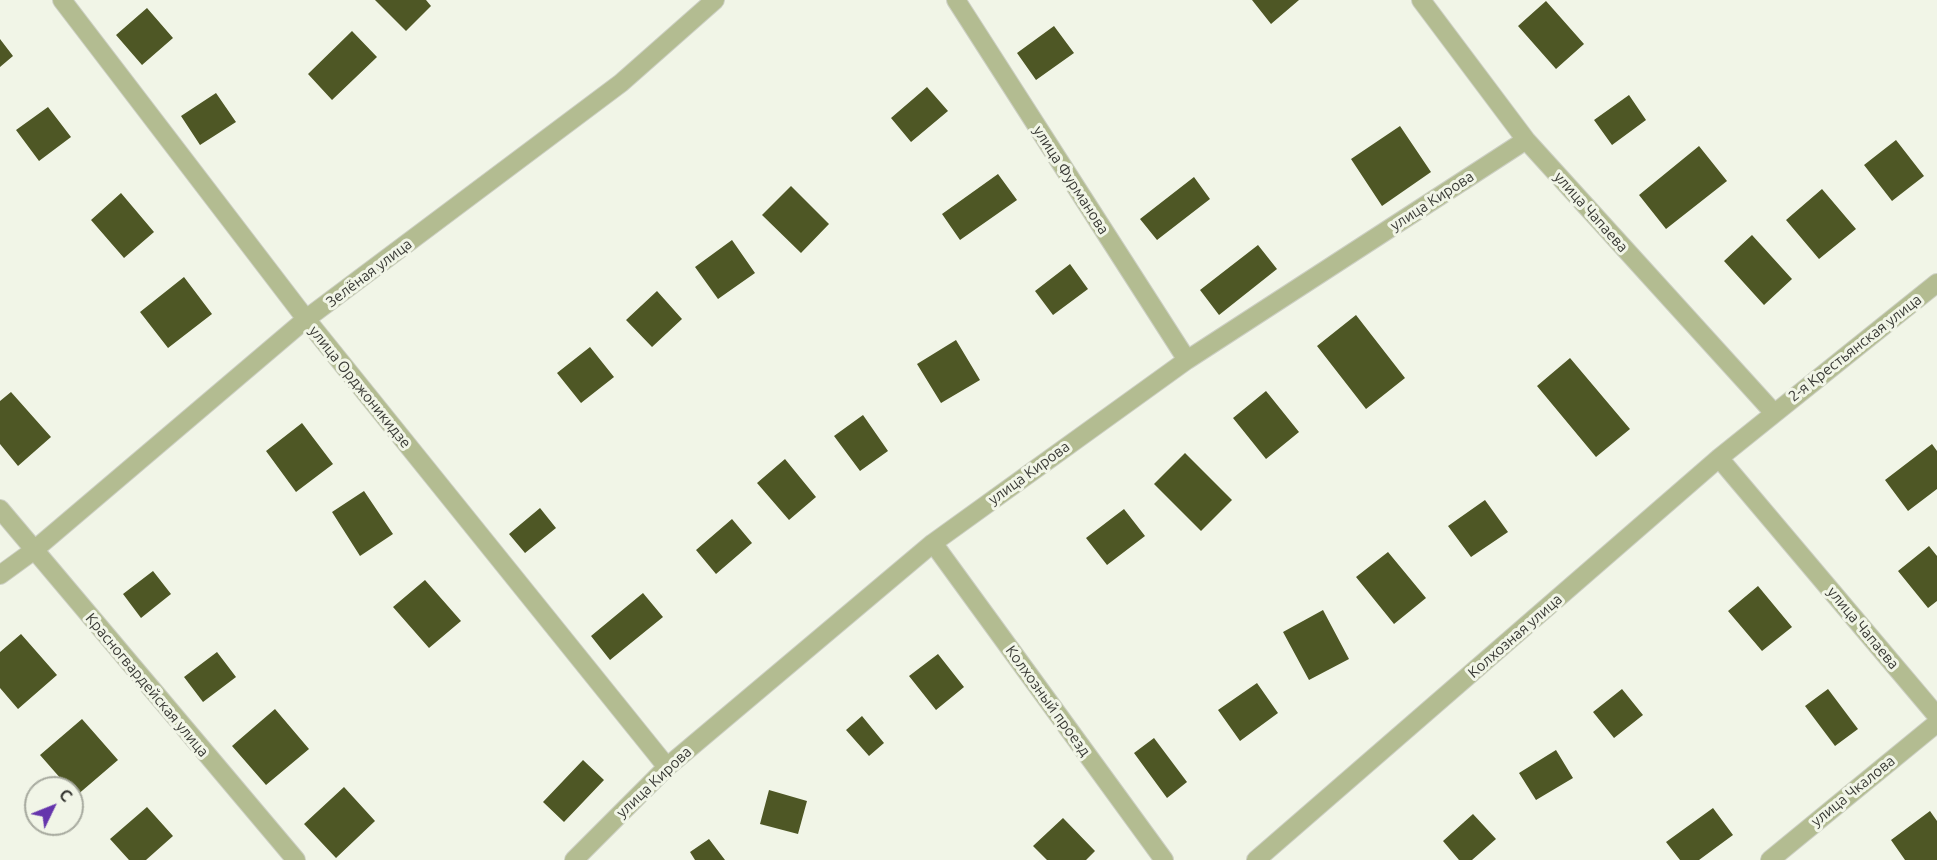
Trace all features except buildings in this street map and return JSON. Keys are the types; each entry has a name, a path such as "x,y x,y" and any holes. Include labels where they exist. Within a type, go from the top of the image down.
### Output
{"street":[{"name":"улица Орджоникидзе","path":"62,0 306,320 667,767"},
{"name":"Зелёная улица","path":"0,575 33,551 306,320 621,83 715,0"},
{"name":"улица Фурманова","path":"956,0 1187,360"},
{"name":"улица Чапаева","path":"1421,0 1526,140 1774,413"},
{"name":"улица Кирова","path":"574,860 667,767 933,543 1187,360 1526,140"},
{"name":"2-я Крестьянская улица","path":"1774,413 1937,284"},
{"name":"Колхозная улица","path":"1256,860 1719,458 1774,413"},
{"name":"улица Чапаева","path":"1719,458 1937,716"},
{"name":"Красногвардейская улица","path":"0,509 33,551 296,860"},
{"name":"Колхозный проезд","path":"933,543 1164,860"},
{"name":"улица Чкалова","path":"1770,860 1937,723"}]}
